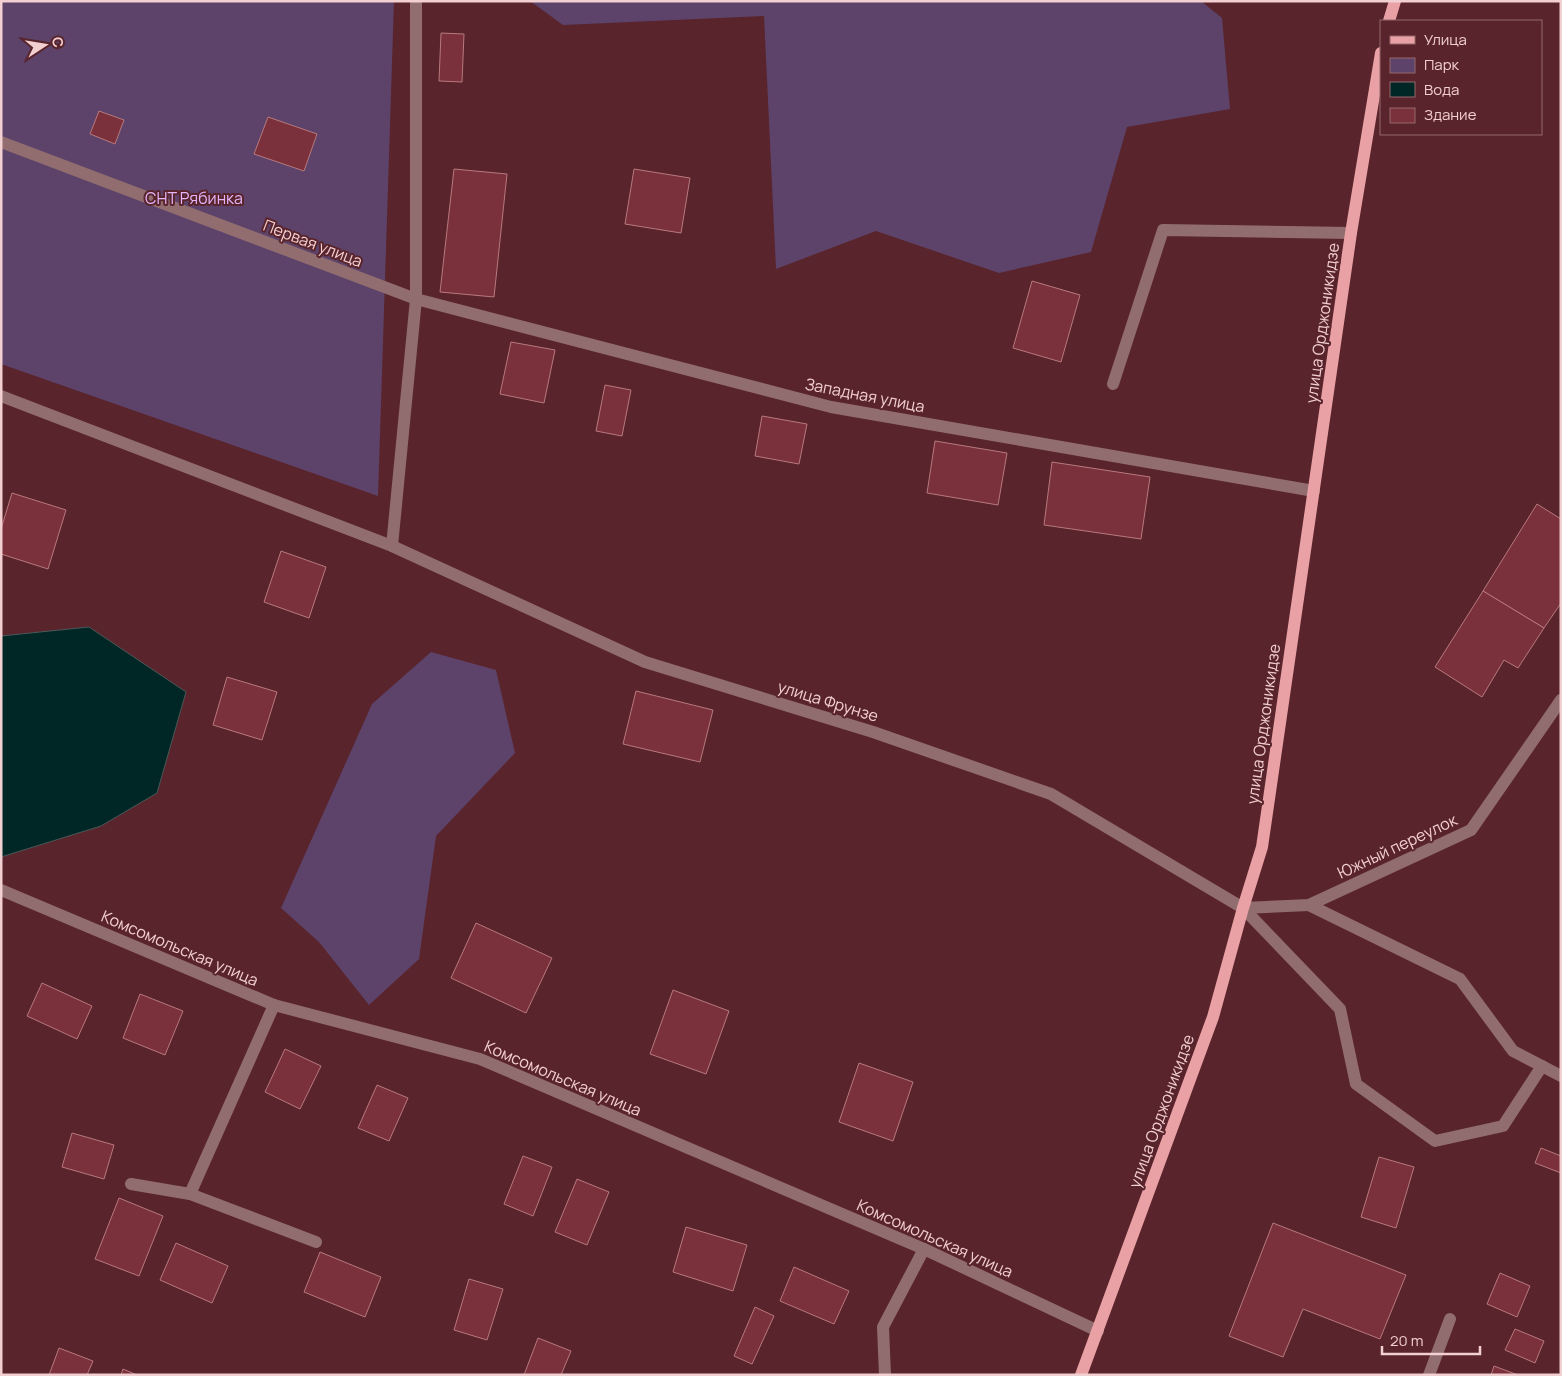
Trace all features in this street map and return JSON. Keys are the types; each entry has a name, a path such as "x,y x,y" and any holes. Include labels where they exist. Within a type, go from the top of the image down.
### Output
{"main road":[{"path":"1390,20 1395,1"},
{"name":"улица Орджоникидзе","path":"1081,1375 1213,1017 1262,847 1351,233 1380,59"}],"street":[{"path":"392,546 416,299 416,1"},
{"name":"Первая улица","path":"1,142 416,299"},
{"path":"1113,384 1163,230 1351,233"},
{"name":"Западная улица","path":"416,299 831,407 1314,491"},
{"name":"улица Фрунзе","path":"1,396 392,546 645,662 873,732 1051,794 1243,908 1340,1010 1356,1084 1435,1141 1503,1126 1542,1066"},
{"name":"Южный переулок","path":"1243,908 1309,905 1470,830 1561,700"},
{"name":"Комсомольская улица","path":"1,890 274,1004 480,1059 924,1249 1098,1331"},
{"path":"1309,905 1460,979 1513,1051 1561,1076"},
{"path":"190,1194 274,1004"},
{"path":"131,1184 190,1194 316,1242"},
{"path":"886,1375 883,1327 924,1249"},
{"path":"1428,1375 1450,1319"}],"green space":[{"name":"СНТ Рябинка","path":"1,1 394,1 378,496 1,364"},
{"path":"530,1 1201,1 1222,18 1230,109 1127,127 1091,252 999,273 876,231 776,269 764,16 563,25"},
{"path":"431,652 496,670 515,753 436,836 419,959 369,1005 319,942 281,908 372,704"}],"water":[{"path":"89,627 186,692 157,793 101,826 1,857 1,636"}],"building":[{"path":"441,33 464,34 462,82 439,81"},
{"path":"99,111 124,120 115,144 90,134"},
{"path":"268,117 317,134 304,171 254,154"},
{"path":"454,169 507,174 494,297 440,292"},
{"path":"634,169 690,178 681,233 625,224"},
{"path":"1032,281 1080,295 1061,362 1013,348"},
{"path":"511,342 555,350 544,403 500,394"},
{"path":"605,385 631,390 622,436 596,431"},
{"path":"762,416 807,424 799,464 755,456"},
{"path":"935,441 1007,453 998,505 927,493"},
{"path":"1052,462 1150,477 1141,539 1044,525"},
{"path":"12,493 66,510 48,569 1,554 1,529"},
{"path":"1537,504 1561,519 1561,603 1544,628 1483,591"},
{"path":"281,551 326,567 309,618 264,602"},
{"path":"1483,591 1544,628 1518,668 1504,660 1482,697 1435,667"},
{"path":"227,677 277,692 262,740 213,725"},
{"path":"636,691 713,710 700,762 623,744"},
{"path":"476,923 552,958 526,1013 451,978"},
{"path":"42,983 92,1006 77,1039 27,1016"},
{"path":"673,990 729,1011 706,1074 650,1054"},
{"path":"140,994 183,1011 165,1055 123,1038"},
{"path":"285,1049 321,1066 300,1109 265,1092"},
{"path":"859,1063 913,1082 893,1141 839,1122"},
{"path":"377,1085 408,1098 389,1141 358,1128"},
{"path":"72,1133 114,1145 104,1179 62,1167"},
{"path":"1541,1148 1561,1156 1561,1173 1535,1163"},
{"path":"523,1156 552,1167 533,1216 504,1204"},
{"path":"1379,1157 1414,1167 1396,1228 1361,1217"},
{"path":"577,1179 609,1192 587,1245 555,1232"},
{"path":"119,1198 163,1216 139,1276 95,1259"},
{"path":"1273,1223 1406,1275 1380,1339 1303,1309 1283,1357 1229,1336"},
{"path":"686,1227 747,1245 733,1291 673,1272"},
{"path":"176,1243 228,1266 212,1303 160,1280"},
{"path":"320,1252 381,1277 365,1317 304,1292"},
{"path":"794,1267 849,1291 834,1324 780,1301"},
{"path":"1500,1273 1530,1286 1517,1317 1487,1304"},
{"path":"469,1279 503,1289 487,1340 454,1330"},
{"path":"755,1307 774,1316 752,1364 734,1356"},
{"path":"1515,1329 1544,1341 1535,1363 1505,1350"},
{"path":"538,1338 571,1351 561,1375 524,1375"},
{"path":"59,1348 93,1361 87,1375 49,1375"},
{"path":"1494,1366 1518,1375 1491,1375"},
{"path":"123,1369 137,1375 121,1375"}]}
